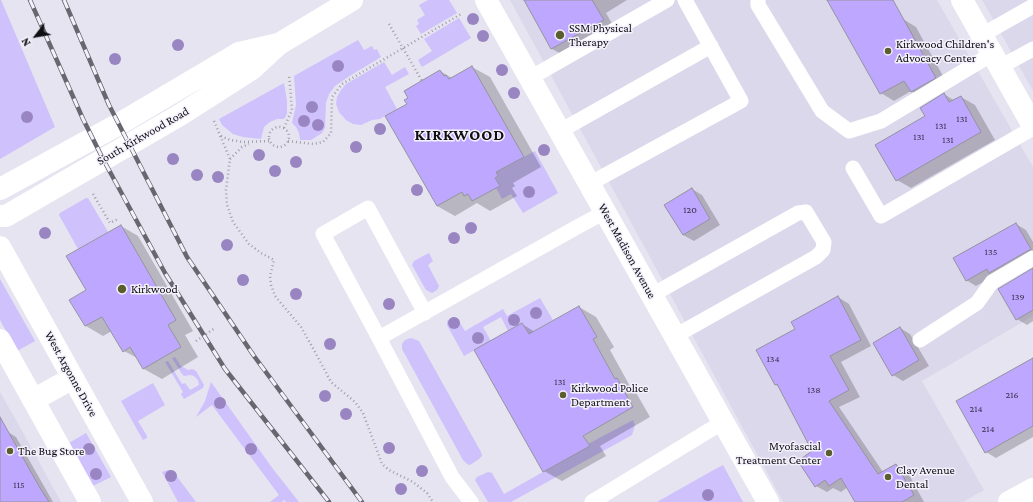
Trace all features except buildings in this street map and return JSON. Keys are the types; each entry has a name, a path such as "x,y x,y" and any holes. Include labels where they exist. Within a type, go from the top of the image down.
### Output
{"street":[{"name":"South Kirkwood Road","path":"0,216 6,216 180,115 252,69 279,44 352,0"},
{"name":"West Madison Avenue","path":"486,0 768,502"},
{"path":"962,0 1033,127"},
{"name":"South Kirkwood Road","path":"0,189 119,124 239,53 279,44"},
{"name":"West Argonne Drive","path":"0,247 142,502"},
{"path":"0,340 90,502"},
{"path":"33,400 73,378"},
{"path":"1009,502 1033,488"}],"lane":[{"path":"530,78 667,0"},
{"path":"589,184 740,101 685,0"},
{"path":"758,0 758,5 822,111 850,131 881,121 996,60 1033,49"},
{"path":"982,35 1033,6"},
{"path":"560,131 711,46"},
{"path":"854,168 880,216 1033,127"},
{"path":"424,312 368,208 323,234 452,477 471,502"},
{"path":"379,338 605,212"},
{"path":"652,295 798,212 806,212 824,242 823,250 816,257 675,336"},
{"path":"920,340 977,303 992,282 1033,258"},
{"path":"592,502 723,422"}],"path":[{"path":"288,142 313,144 324,142 331,133 331,102 336,91 342,84 461,14"},
{"path":"389,24 422,81"},
{"path":"284,128 292,110 289,74"},
{"path":"212,117 230,159 226,190 227,204 233,222 249,244 260,253 274,260 270,276 271,285 275,296 301,327 331,382 355,402 363,413 382,464 389,470 413,482 427,493 434,502"},
{"path":"279,127 284,128 289,135 288,142 280,148 273,146 269,141 269,134 272,129 279,127"},
{"path":"220,136 230,140 243,142 269,141"},
{"path":"230,159 242,147 254,142"},
{"path":"92,191 110,223 118,219"},
{"path":"196,341 215,328"}],"shaded area":[{"path":"0,0 55,127 0,159"},
{"path":"428,0 449,0 457,13 421,34 416,26 419,24 417,20 425,15 419,5"},
{"path":"510,0 937,0 1033,167 1033,316 922,381 984,490 963,502 783,502"},
{"path":"982,0 1033,0 1033,91 985,5"},
{"path":"459,18 471,38 422,67 418,60 432,51 424,39"},
{"path":"358,40 364,50 372,46 374,50 377,49 381,57 335,86 329,94 326,103 325,128 322,133 311,140 300,140 299,133 292,123 296,105 294,76"},
{"path":"384,62 392,75 405,67 409,74 385,87 397,109 380,119 372,120 361,125 353,124 346,120 339,112 336,104 337,97 341,90 346,84"},
{"path":"284,83 287,101 287,114 284,119 277,119 264,127 261,139 233,134 222,125 219,119"},
{"path":"535,151 558,193 523,213 511,194 502,199 496,188 500,186 495,178 498,176 496,172"},
{"path":"88,198 108,232 78,249 59,215"},
{"path":"429,253 433,261 428,265 439,286 437,290 432,293 426,290 412,265 414,261"},
{"path":"0,279 35,341 17,351 0,320"},
{"path":"540,298 553,320 529,334 522,323 508,331 501,317 483,327 491,341 464,356 447,325 447,321 453,317 457,318 465,331 503,309 507,316"},
{"path":"411,338 419,341 481,452 482,456 470,465 463,460 402,349 402,344 405,340"},
{"path":"175,357 181,366 188,370 192,369 196,371 204,385 203,388 184,399 181,394 183,392 165,362 168,361 182,384 185,383 190,390 199,385 198,380 194,376 184,376 182,374 172,358"},
{"path":"211,382 273,469 299,502 286,502 284,500 282,502 270,502 279,495 212,405 196,417 205,401"},
{"path":"153,383 165,405 138,421 147,436 147,438 143,440 121,401"},
{"path":"0,392 20,427 61,502 0,502"},
{"path":"633,420 635,425 632,435 511,502 488,502 475,480 477,477 488,472 492,473 504,494 589,446 588,444"},
{"path":"86,433 111,477 93,486 69,443"},
{"path":"723,465 743,502 657,502 710,472"},
{"path":"172,470 196,502 178,502 162,472"}],"railway":[{"path":"30,0 83,119 165,273 225,369 329,502"},
{"path":"64,0 109,105 187,257 254,356 362,502"}],"place":[{"name":"SSM Physical Therapy","path":"560,35"},
{"name":"Kirkwood Children's Advocacy Center","path":"888,51"},
{"name":"Kirkwood","path":"122,289"},
{"name":"Kirkwood Police Department","path":"563,395"},
{"name":"The Bug Store","path":"10,451"},
{"name":"Myofascial Treatment Center","path":"829,453"},
{"name":"Clay Avenue Dental","path":"888,477"}],"district":[{"name":"KIRKWOOD","path":"460,135"}]}
